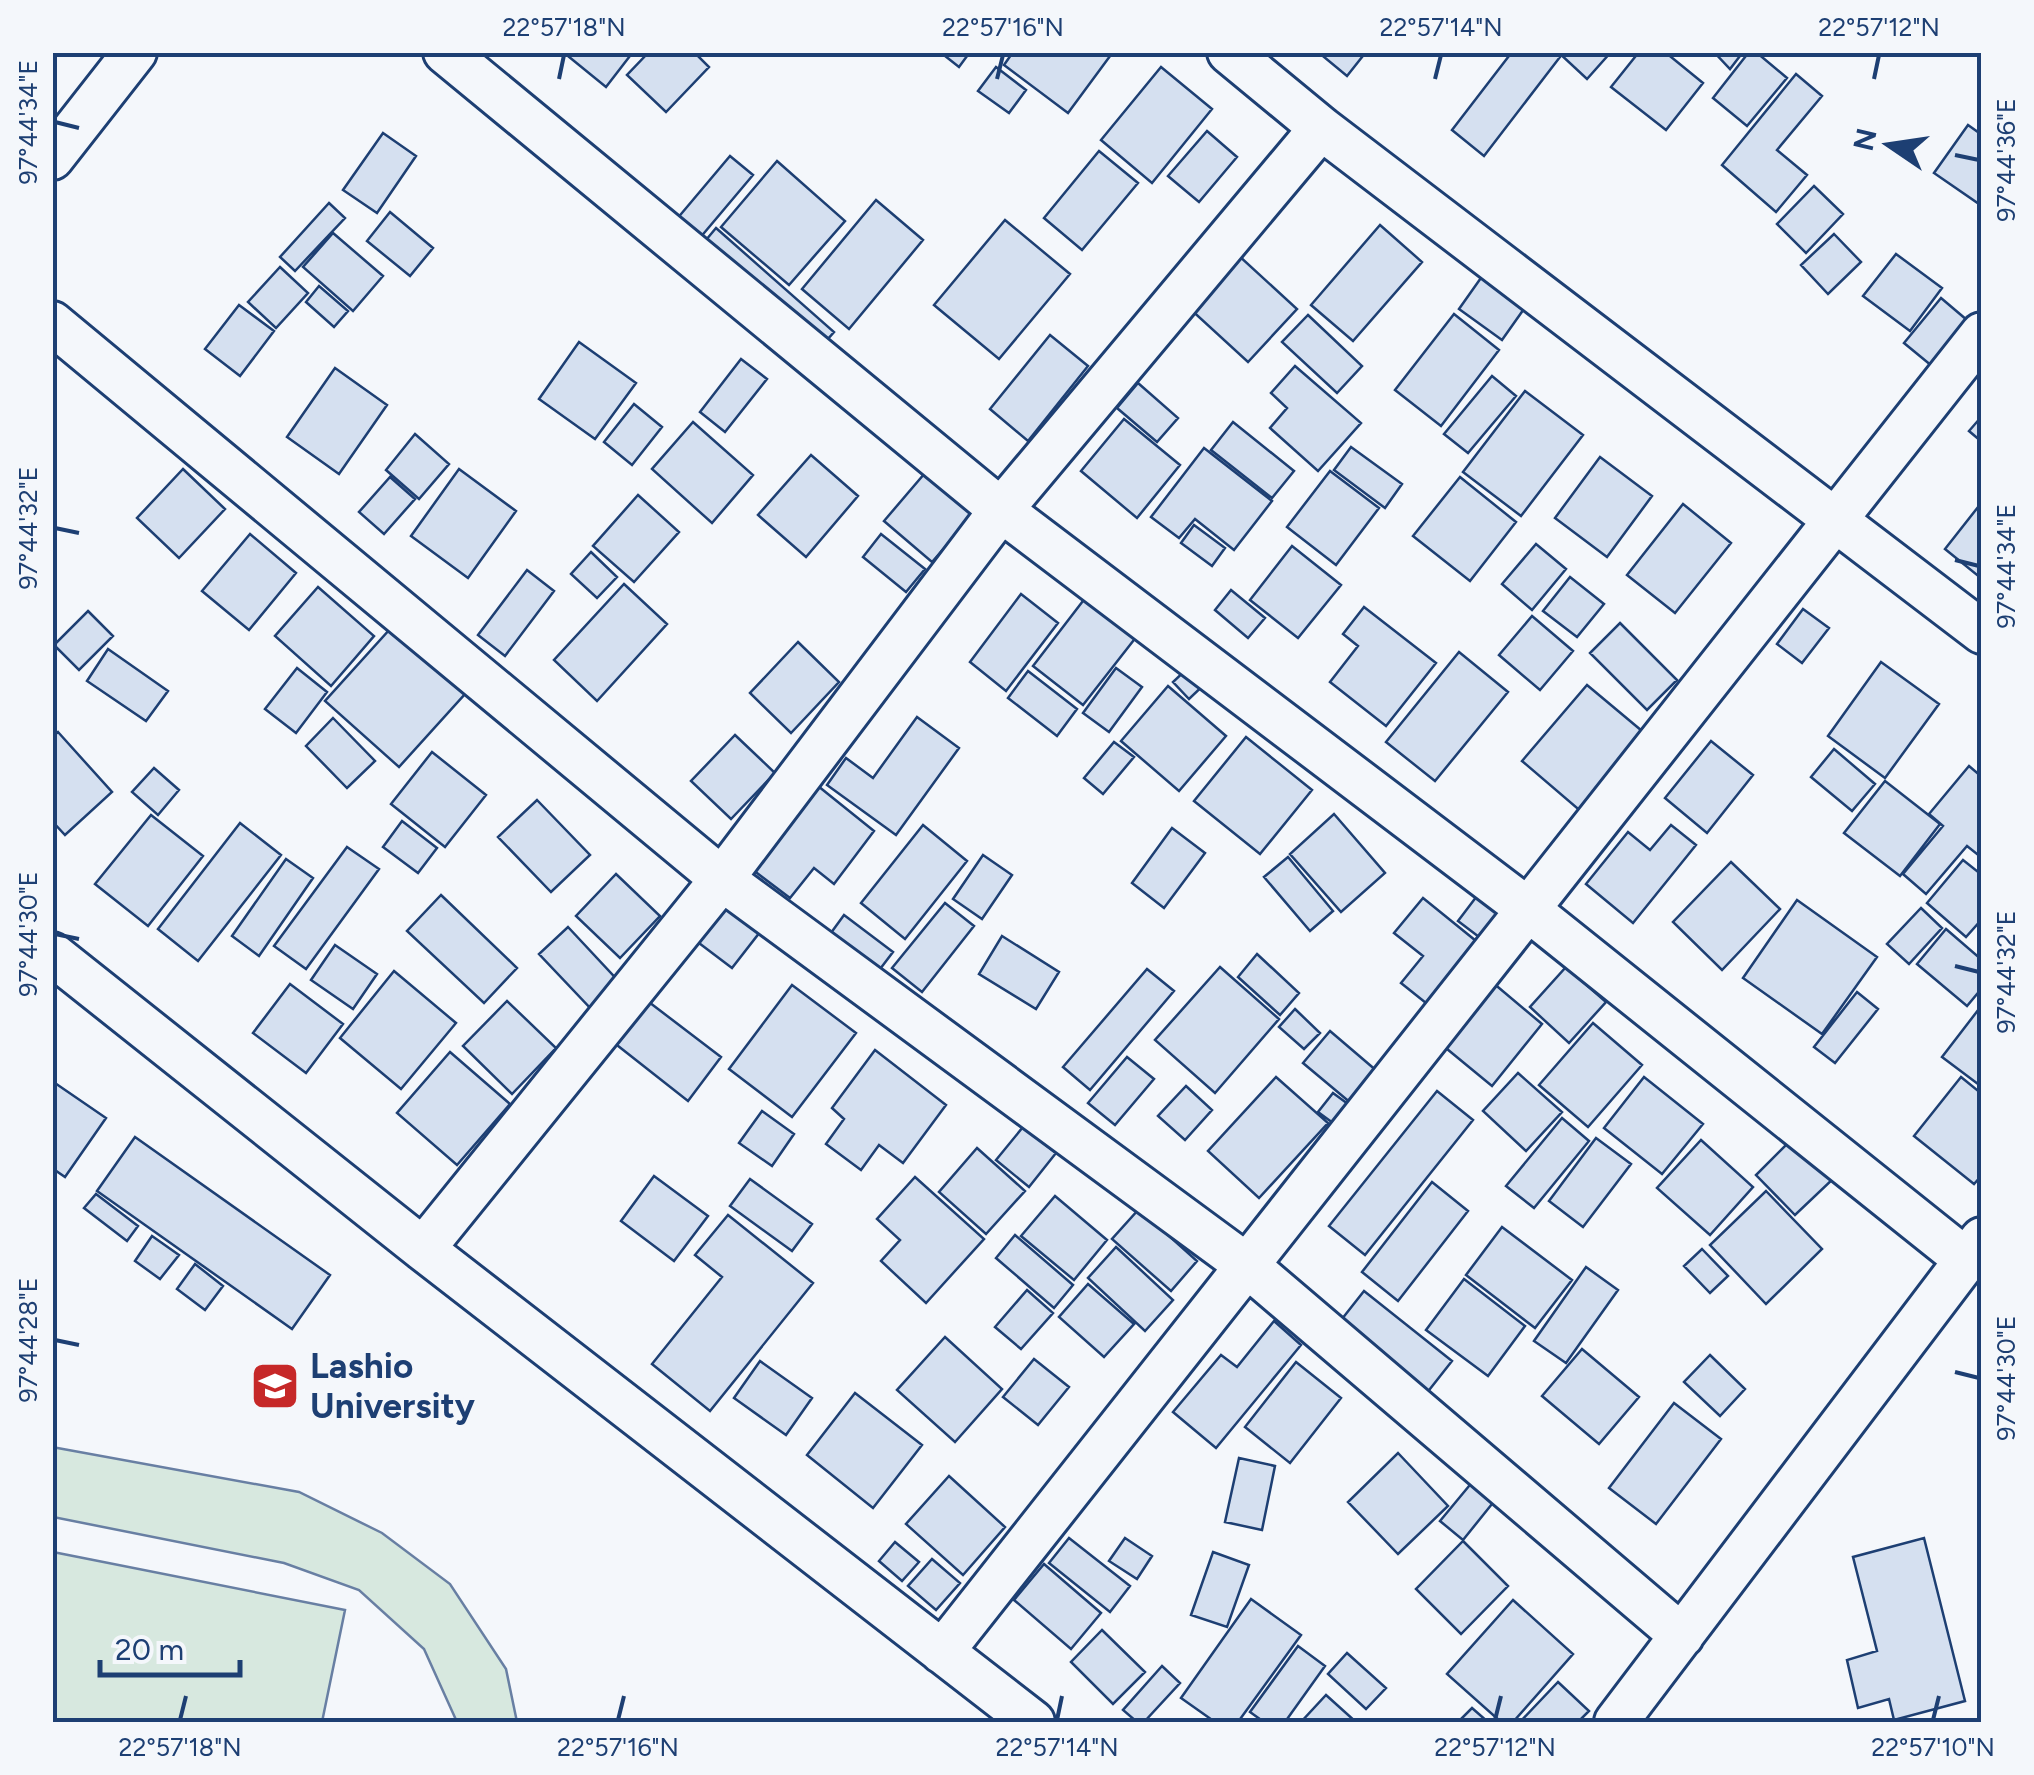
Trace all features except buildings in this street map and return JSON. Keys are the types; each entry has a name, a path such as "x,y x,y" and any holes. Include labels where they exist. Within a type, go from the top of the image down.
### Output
{"street":[{"path":"52,158 135,52"},
{"path":"445,52 1001,510 1973,1249 1616,1722"},
{"path":"1229,52 1322,128 1982,632"},
{"path":"423,1249 722,879 1001,510 1322,128"},
{"path":"52,324 722,879 1249,1267 1682,1636"},
{"path":"942,1652 1249,1267 1525,908 1982,334"},
{"path":"52,954 423,1249 1033,1722"}],"shaded area":[{"path":"52,1447 299,1492 382,1533 450,1584 506,1669 517,1722 457,1722 424,1649 359,1590 284,1563 53,1517"},
{"path":"53,1552 345,1610 322,1722 53,1722"}],"place":[{"name":"Lashio University","path":"275,1386"}]}
